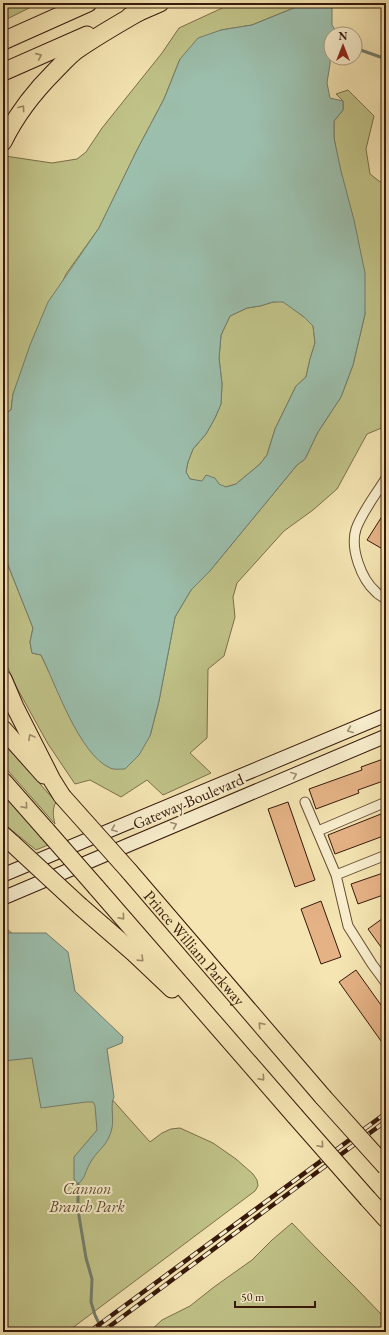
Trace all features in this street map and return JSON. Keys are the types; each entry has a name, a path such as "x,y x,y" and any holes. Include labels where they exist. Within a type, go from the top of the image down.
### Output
{"highway":[{"path":"3,41 88,3"},
{"path":"3,72 160,3"},
{"path":"3,142 23,106 64,62 76,51 140,12"},
{"path":"3,679 52,780 62,796"},
{"name":"Prince William Parkway","path":"3,729 129,871 323,1097 386,1167"},
{"path":"3,781 386,1219"},
{"path":"8,839 80,906 134,953 246,1060"}],"street":[{"path":"386,478 361,518 356,531 355,544 358,564 365,577 375,592 386,599"},
{"name":"Gateway Boulevard","path":"3,875 386,715"},
{"name":"Gateway Boulevard","path":"3,898 386,736"},
{"path":"305,802 336,875 348,926 386,983"},
{"path":"318,831 386,802"},
{"path":"336,875 386,855"}],"green space":[{"path":"3,3 39,3 3,21"},
{"path":"233,3 306,3 252,25 221,30 180,59 164,99 99,228 66,274 13,394 11,410 3,415 3,164 5,156 52,163 77,159 86,152 102,128 162,53 179,28"},
{"path":"348,90 374,116 366,149 370,174 386,185 386,428 384,427 367,434 337,489 313,510 284,531 237,583 233,597 235,617 224,656 208,669 207,738 190,753 211,773 163,795 147,780 121,797 90,780 75,784 48,744 17,688 3,657 3,538 8,565 33,628 30,642 32,653 41,655 49,672 150,736 159,701 175,617 191,590 209,572 297,465 305,459 318,432 341,397 353,365 365,314 334,138 334,121 343,110 343,101 336,94"},
{"path":"283,301 313,326 315,343 306,377 296,386 275,429 267,455 260,464 236,484 226,487 190,479 186,472 193,449 206,434 221,404 222,384 219,358 221,335 230,316 247,308"},
{"path":"3,742 56,802 53,813 55,824 3,765"},
{"path":"3,794 48,845 36,850 3,823"},
{"name":"Cannon Branch Park","path":"3,925 19,940 27,1004 150,1142 162,1133 171,1129 180,1128 213,1143 236,1159 253,1174 257,1180 258,1186 255,1191 67,1332 3,1332"},
{"path":"292,1223 386,1319 386,1332 149,1332 162,1320 190,1306 252,1260"}],"shaded area":[{"path":"306,3 332,3 333,26 323,26 323,66 330,66 327,83 330,98 343,101 343,110 334,121 334,138 365,273 365,314 353,365 341,397 318,432 305,459 297,465 209,572 191,590 175,617 159,701 150,736 139,755 125,769 113,769 99,760 88,749 78,734 61,700 41,655 32,653 30,642 33,628 8,565 3,538 3,415 11,410 13,394 30,345 48,302 99,228 164,99 180,59 198,38 221,30 252,25","holes":["273,302 283,302 304,317 313,326 315,343 306,377 296,386 275,429 267,455 260,464 236,484 226,487 219,484 215,478 206,475 202,481 190,479 186,472 193,449 206,434 221,404 222,384 219,358 221,335 230,316 247,308"]},
{"path":"3,933 46,933 68,952 75,991 123,1037 122,1043 107,1049 114,1097 112,1103 112,1128 108,1140 92,1160 84,1178 78,1184 74,1179 74,1157 97,1130 95,1106 93,1102 86,1102 41,1108 32,1058 3,1061"}],"building":[{"path":"386,510 386,551 367,540"},
{"path":"386,758 386,780 358,790 359,793 316,809 309,789 362,770 361,767"},
{"path":"288,802 315,880 295,887 268,809"},
{"path":"386,812 386,835 335,854 328,835"},
{"path":"386,872 386,894 358,904 351,884"},
{"path":"321,901 341,957 321,964 301,909"},
{"path":"386,916 386,954 368,929"},
{"path":"356,970 386,1012 386,1048 339,982"}],"waterway":[{"path":"363,51 386,59"},
{"path":"78,1184 78,1210 86,1258 92,1279 91,1302 103,1332"}],"railway":[{"path":"89,1332 386,1113"},
{"path":"102,1332 386,1121"}]}
